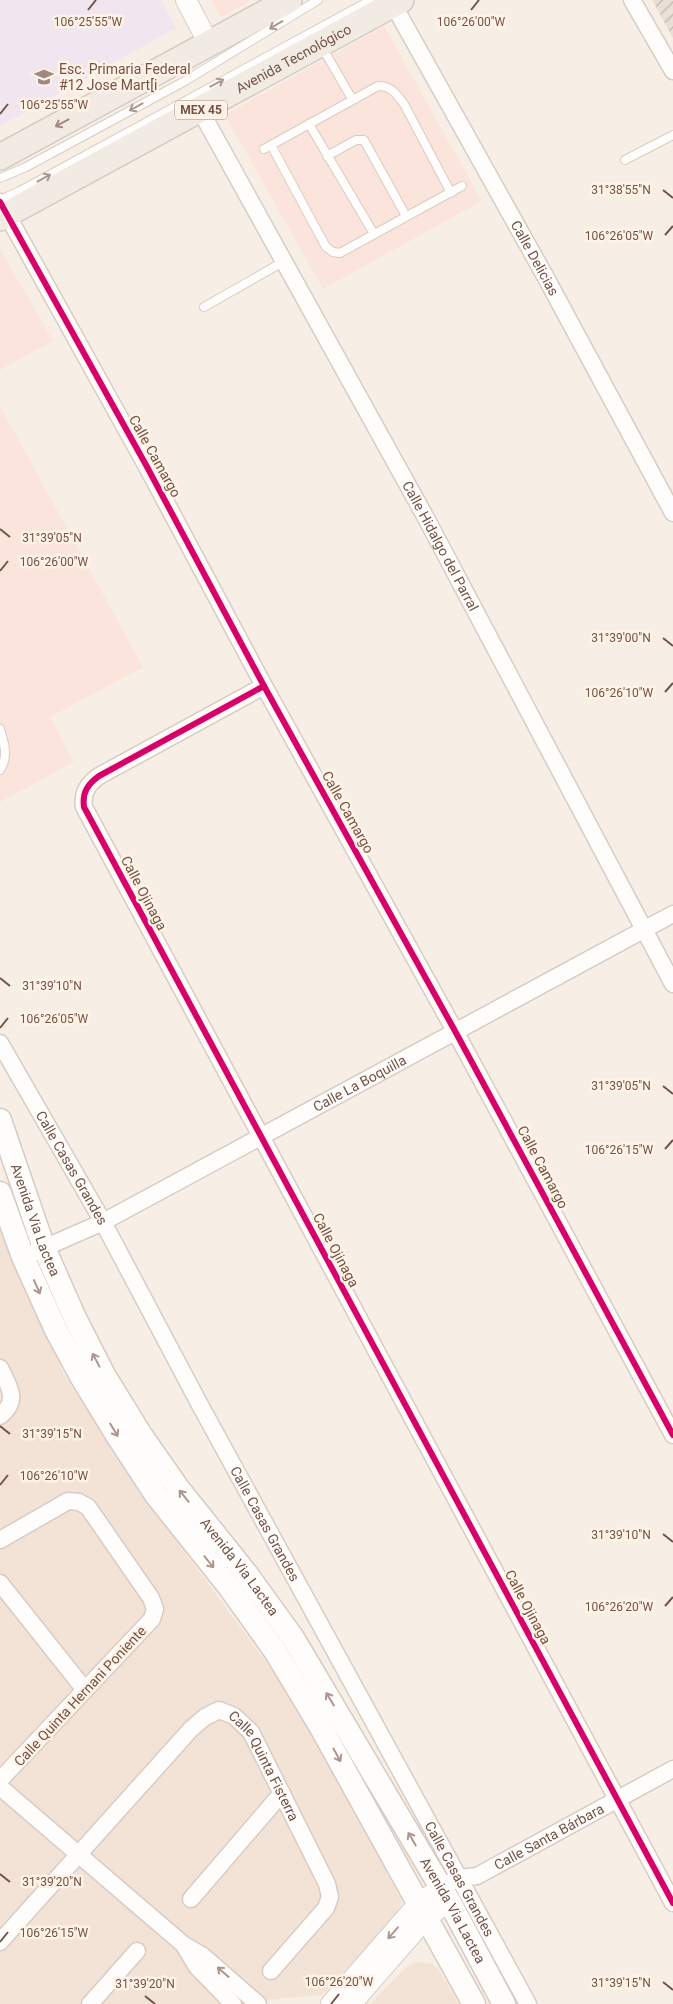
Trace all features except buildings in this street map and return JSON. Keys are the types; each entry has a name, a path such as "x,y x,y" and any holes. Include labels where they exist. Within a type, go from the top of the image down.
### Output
{"main road":[{"path":"0,156 289,0"},
{"name":"Avenida Tecnológico","path":"2,209 200,110 321,45 388,1"},
{"name":"Avenida Via Lactea","path":"0,1120 44,1248 74,1318 104,1374 141,1435 178,1488 246,1573 293,1638 454,1889 504,2004"},
{"name":"Avenida Via Lactea","path":"0,1193 23,1257 56,1330 113,1429 156,1494 230,1588 275,1651 319,1724 474,2004"}],"street":[{"path":"186,0 209,44"},
{"path":"632,0 673,71"},
{"name":"Calle Delicias","path":"388,1 545,276 673,513"},
{"name":"Calle Hidalgo del Parral","path":"200,110 426,518 673,984"},
{"name":"Calle Camargo","path":"2,209 146,465 264,686 455,1032 673,1435"},
{"name":"Calle Ojinaga","path":"264,686 100,776 86,788 83,801 84,807 673,1903"},
{"name":"Calle La Boquilla","path":"23,1257 103,1222 673,914"},
{"name":"Calle Casas Grandes","path":"0,1043 103,1222 454,1889 528,2004"},
{"path":"0,1368 12,1392 11,1403 0,1416"},
{"name":"Calle Quinta Hernani Poniente","path":"0,1540 68,1501 79,1502 88,1507 151,1598 155,1610 152,1619 0,1780"},
{"path":"0,1583 85,1690"},
{"name":"Calle Quinta Fisterra","path":"0,1942 192,1730 205,1717 219,1710 234,1716 251,1732 327,1884 330,1897 326,1908 271,1971"},
{"name":"Calle Santa Bárbara","path":"331,2004 423,1910 477,1876 673,1770"},
{"path":"0,1787 184,1945 203,1956 258,2004"},
{"path":"191,1899 282,1793"},
{"name":"Calle Santa Bárbara","path":"351,2004 423,1910"},
{"path":"184,1945 197,1967 233,2004"},
{"path":"90,2004 137,1951"}],"lane":[{"path":"0,178 26,167 185,81 318,0"},
{"path":"2,209 20,191 388,1"},
{"path":"321,45 352,99"},
{"path":"451,193 404,104 389,87 378,86 268,147 329,250 340,253 451,193 462,186"},
{"path":"309,124 374,234"},
{"path":"625,160 673,135"},
{"path":"327,156 356,140 364,140 406,216"},
{"path":"204,308 283,262"},
{"path":"0,729 5,748 5,761 0,770"}],"shaded area":[{"name":"Esc. Primaria Federal #12 Jose Mart[i","path":"0,0 161,0 176,28 0,126"},
{"path":"212,0 251,0 221,17"},
{"path":"652,0 673,0 673,38"},
{"path":"384,26 482,201 323,289 225,115"},
{"path":"0,249 53,341 0,370"},
{"path":"0,406 143,667 50,717 74,762 0,802"},
{"path":"0,1229 64,1374 133,1482 287,1690 356,1813 402,1902 396,1916 322,1995 267,2000 262,2004 0,2004"},
{"path":"415,1962 432,1964 438,1969 459,2004 370,2004 408,1966"}],"cycle path":[{"path":"0,202 455,1031 673,1435"},
{"path":"264,686 99,776 87,789 84,797 84,807 673,1903"}],"place":[{"name":"Esc. Primaria Federal #12 Jose Mart[i","path":"44,77"}]}
